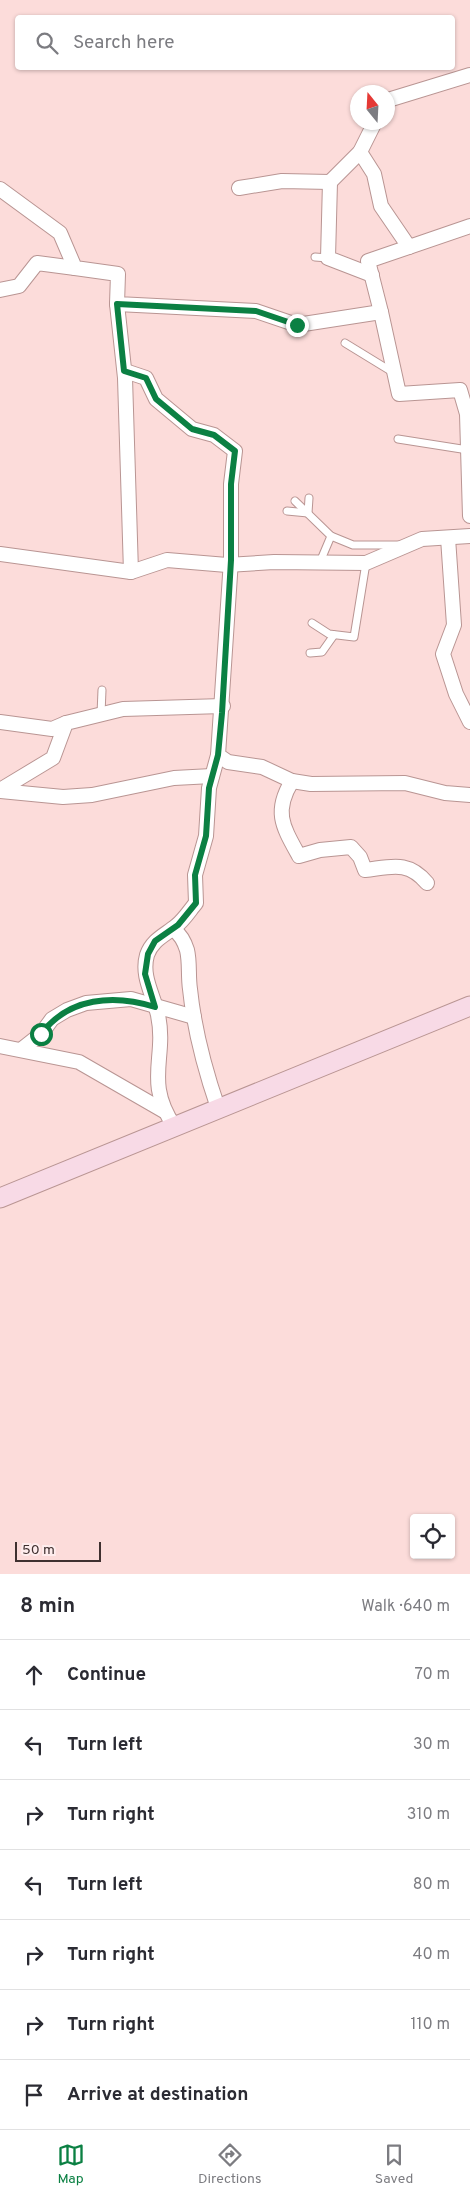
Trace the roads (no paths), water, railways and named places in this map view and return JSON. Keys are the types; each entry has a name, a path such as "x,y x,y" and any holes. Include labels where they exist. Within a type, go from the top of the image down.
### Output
{"street":[{"path":"395,98 470,75"},
{"path":"371,130 360,152 330,182 321,257 372,275"},
{"path":"360,152 374,174 381,206 409,247"},
{"path":"239,188 282,181 330,182"},
{"path":"0,189 60,233 75,268"},
{"path":"470,226 368,261 399,394 465,389 470,516"},
{"path":"0,290 19,286 37,263 118,274 117,304 124,371 131,572"},
{"path":"117,304 256,311 297,325 381,312"},
{"path":"124,371 146,378 156,399 192,429 214,435 235,451 231,484 230,565 223,706 218,755 209,788 206,836 195,875 196,903 173,929 155,941 148,954 145,974 158,1016 159,1041 156,1072 159,1094 169,1119"},
{"path":"0,554 131,572 167,560 230,565 274,562 366,563 422,539 470,536"},
{"path":"448,538 453,578 454,625 443,654 456,694 470,722"},
{"path":"0,722 52,729 66,723 123,709 223,706"},
{"path":"0,790 53,758 66,723"},
{"path":"218,755 228,762 262,767 292,781 330,785 406,783 445,793 470,795"},
{"path":"0,790 63,798 92,795 174,778 212,776"},
{"path":"292,781 283,796 281,810 283,827 298,856 320,850 351,847 360,858 364,870 404,866 419,874 427,884"},
{"path":"173,929 183,938 188,952 194,1017 210,1085 218,1108"},
{"path":"9,1049 41,1034 52,1019 67,1010 86,1003 131,1000 194,1017"},
{"path":"0,1198 169,1119 218,1108 470,1006"},
{"path":"9,1049 79,1062 169,1119"}],"lane":[{"path":"345,343 394,373"},
{"path":"398,438 468,450"},
{"path":"308,513 309,498"},
{"path":"295,501 331,536 353,545 407,545"},
{"path":"287,511 308,513"},
{"path":"320,562 331,536"},
{"path":"312,623 329,634 354,637 366,563"},
{"path":"310,653 322,652 334,635"},
{"path":"101,714 102,690"}]}
